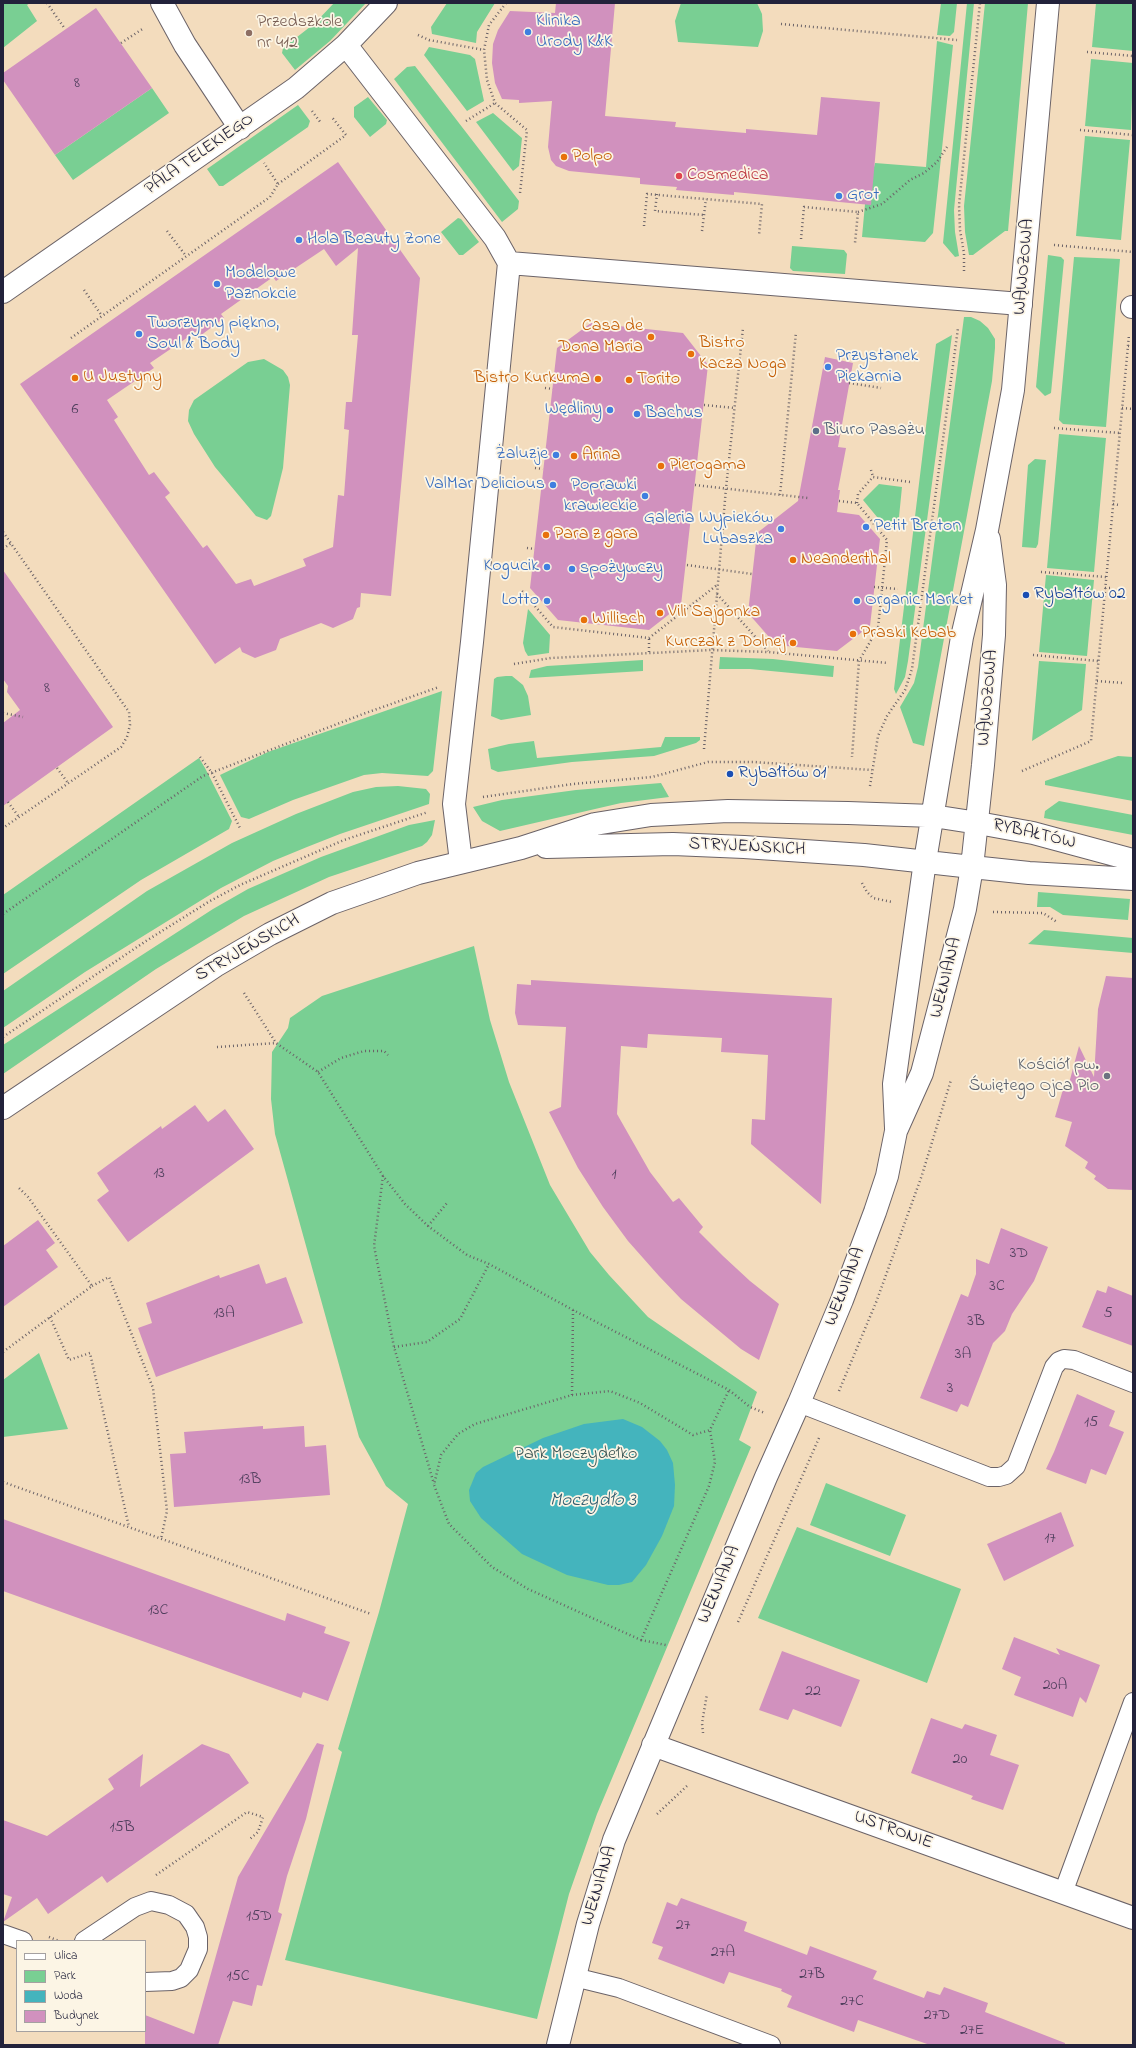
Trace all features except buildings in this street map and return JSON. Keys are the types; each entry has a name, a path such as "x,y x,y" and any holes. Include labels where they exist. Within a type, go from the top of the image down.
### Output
{"street":[{"path":"162,3 185,45 240,128"},
{"name":"PÁLA TELEKIEGO","path":"3,292 296,88 346,45 386,3"},
{"name":"WĄWOZOWA","path":"925,862 962,637 987,530 1013,390 1022,304 1048,3"},
{"path":"346,45 495,238 509,263 454,804 461,862"},
{"path":"509,263 1022,304"},
{"name":"WĄWOZOWA","path":"972,866 978,823 994,635 995,585 987,530"},
{"name":"STRYJEŃSKICH","path":"3,1108 215,966 300,918 332,903 381,884 461,862 521,848 595,824 651,815 728,811 933,816"},
{"name":"RYBAŁTÓW","path":"933,816 1033,833 1133,860"},
{"name":"STRYJEŃSKICH","path":"521,848 673,844 864,855 972,866"},
{"name":"WEŁNIANA","path":"896,1131 894,1084 925,862"},
{"name":"RYBAŁTÓW","path":"972,866 1029,873 1133,879"},
{"name":"WEŁNIANA","path":"558,2045 588,1924 614,1840 766,1476 790,1425 842,1300 875,1212 887,1176 896,1131 922,1073 965,909 972,866"},
{"name":"USTRONIE","path":"653,1745 1133,1918"}],"lane":[{"path":"799,1403 989,1477 999,1477 1006,1475 1016,1466 1054,1367 1059,1361 1064,1359 1074,1360 1133,1383"},
{"path":"1063,1893 1133,1702"},
{"path":"86,1940 135,1907 151,1902 169,1905 186,1914 195,1928 198,1937 198,1949 189,1970 180,1978 172,1981 146,1982"},
{"path":"3,1934 20,1940"},
{"path":"574,1977 619,1988 770,2045"}],"path":[{"path":"47,3 65,29"},
{"path":"505,3 489,25 484,50 486,80 495,103 527,130 520,193"},
{"path":"963,278 964,253 960,230 959,205 980,3"},
{"path":"781,24 957,40"},
{"path":"121,43 142,29"},
{"path":"418,35 429,40 484,50"},
{"path":"1087,52 1133,56"},
{"path":"466,121 495,103"},
{"path":"71,338 270,197 278,184 346,135 331,116"},
{"path":"1080,130 1133,135"},
{"path":"801,239 804,207 858,212 882,204 910,180 924,173 937,162 947,147"},
{"path":"264,163 278,184"},
{"path":"644,226 647,194 657,194 762,204 758,235"},
{"path":"657,194 655,211 704,215"},
{"path":"702,231 706,199"},
{"path":"855,244 858,212"},
{"path":"167,231 186,256"},
{"path":"1052,245 1133,252"},
{"path":"84,290 102,316"},
{"path":"1022,771 1091,741 1132,307"},
{"path":"869,792 878,736 887,716 905,690 912,669 959,323"},
{"path":"704,749 726,488 744,328"},
{"path":"780,495 796,332"},
{"path":"1128,346 1133,346"},
{"path":"850,383 881,388"},
{"path":"545,388 552,389"},
{"path":"704,405 735,408"},
{"path":"1122,408 1133,409"},
{"path":"1054,428 1120,433"},
{"path":"535,468 543,469"},
{"path":"871,470 873,478"},
{"path":"873,478 910,482"},
{"path":"857,503 858,494 873,478"},
{"path":"695,485 808,498"},
{"path":"839,501 857,503 887,540 878,628 859,661 852,757"},
{"path":"1113,504 1119,505"},
{"path":"3,532 129,712 130,725 127,737 121,747 3,828"},
{"path":"3,549 11,544"},
{"path":"527,548 535,549"},
{"path":"687,565 752,574"},
{"path":"1041,572 1106,577"},
{"path":"522,591 553,627 649,638 718,585"},
{"path":"874,586 898,589"},
{"path":"1105,588 1112,588"},
{"path":"717,594 768,652"},
{"path":"649,638 649,652"},
{"path":"514,664 551,658 712,650 768,652 888,663"},
{"path":"1033,655 1098,661"},
{"path":"1097,681 1123,683"},
{"path":"3,914 203,776 363,714 440,687"},
{"path":"3,713 24,717"},
{"path":"200,757 212,773 241,830"},
{"path":"478,798 573,784 652,777 708,762 754,762 872,770"},
{"path":"57,768 68,783"},
{"path":"8,802 19,817"},
{"path":"3,1037 146,941 234,888 307,854 344,840 430,812"},
{"path":"862,878 863,886 873,898 894,902"},
{"path":"987,911 1043,914 1057,922"},
{"path":"244,993 276,1043 318,1072 383,1176 405,1204 428,1226 466,1255 489,1264 573,1310 729,1390 750,1407 790,1425"},
{"path":"217,1047 276,1043"},
{"path":"318,1072 341,1058 364,1051 384,1051 388,1055"},
{"path":"383,1176 374,1246 394,1347 434,1485 449,1524 492,1567 528,1590 641,1640 659,1644"},
{"path":"19,1188 28,1197 92,1286"},
{"path":"428,1226 447,1203"},
{"path":"394,1347 427,1342 460,1319 489,1264"},
{"path":"3,1352 92,1286 109,1277 153,1388 166,1512 161,1539"},
{"path":"572,1395 573,1310"},
{"path":"50,1317 69,1360 90,1353 129,1527"},
{"path":"641,1640 709,1486 715,1462 710,1430 729,1390"},
{"path":"434,1485 441,1455 458,1434 475,1424 572,1395 610,1391 640,1403 693,1435 710,1430"},
{"path":"3,1482 371,1614"},
{"path":"653,1818 686,1787 690,1781"},
{"path":"216,1834 247,1812 263,1817 258,1832 250,1839"}],"green space":[{"path":"3,3 30,3 27,5 37,21 3,48"},
{"path":"334,3 366,3 330,41 295,70 282,53 283,48 315,23"},
{"path":"447,3 495,3 477,32 476,43 432,34 431,27"},
{"path":"681,3 757,3 762,14 763,31 758,47 678,42 675,21"},
{"path":"941,3 957,3 954,32 950,36 937,35"},
{"path":"967,3 974,3 954,210 955,232 959,256 955,257 943,243"},
{"path":"985,3 1028,3 1008,231 1005,231 973,255 969,255 965,232 964,206"},
{"path":"1096,3 1133,3 1133,51 1092,47"},
{"path":"937,41 953,45 933,233 925,242 862,237 865,204 875,163 926,167"},
{"path":"429,47 470,55 475,59 484,101 467,111 424,55"},
{"path":"1091,59 1133,63 1131,130 1085,126"},
{"path":"415,66 519,201 518,209 502,222 394,79 407,67"},
{"path":"152,88 169,113 73,180 55,155"},
{"path":"368,97 387,120 386,124 370,137 354,117 354,107"},
{"path":"298,105 310,121 308,127 223,186 219,186 207,169"},
{"path":"493,113 522,138 519,166 513,171 476,122"},
{"path":"1085,136 1130,140 1121,240 1076,236"},
{"path":"458,218 461,219 479,242 463,255 459,255 441,232"},
{"path":"792,246 844,250 847,254 845,274 793,271 790,268"},
{"path":"1048,255 1061,257 1064,260 1051,393 1045,396 1036,387"},
{"path":"1074,257 1120,259 1106,427 1063,424 1059,420"},
{"path":"964,317 971,317 980,321 988,328 995,339 992,381 924,746 913,743 900,707 914,683 918,667"},
{"path":"952,335 908,661 905,677 896,694 894,689 936,344"},
{"path":"264,359 283,370 288,377 290,385 283,468 271,516 267,520 256,516 215,467 194,434 188,421 189,410 194,400 248,362"},
{"path":"1059,434 1106,438 1094,572 1047,568"},
{"path":"1035,459 1046,460 1038,544 1036,548 1022,547 1028,465"},
{"path":"879,484 902,487 898,527 887,529 863,500"},
{"path":"1046,575 1094,580 1087,656 1039,652"},
{"path":"528,609 550,635 549,653 528,656 525,651 523,643"},
{"path":"720,657 773,659 834,666 833,677 750,669 719,669"},
{"path":"643,660 643,671 529,678 531,670 547,666"},
{"path":"1039,661 1086,664 1082,710 1032,741"},
{"path":"512,676 523,685 528,696 531,715 501,720 491,716 494,679 497,677"},
{"path":"442,691 433,771 428,776 382,773 364,775 293,800 249,819 241,817 220,775 268,752"},
{"path":"665,737 700,737 700,740 696,743 654,756 572,762 498,772 491,769 488,749 509,744 534,741 537,758 661,747"},
{"path":"1118,756 1133,757 1133,801 1045,785 1045,781"},
{"path":"199,758 232,821 229,829 141,880 3,974 3,895"},
{"path":"661,783 669,797 621,803 500,831 482,821 473,807 502,800 576,790"},
{"path":"398,786 426,789 430,794 429,804 340,834 307,847 273,861 221,888 85,972 3,1028 3,991 147,891 232,843 296,814 353,792 376,787"},
{"path":"1059,801 1133,815 1133,835 1044,818 1045,811"},
{"path":"435,820 432,835 422,846 329,877 244,916 156,969 3,1074 3,1045 213,909 248,889 321,857 409,825"},
{"path":"1038,892 1130,899 1128,920 1063,915 1050,907 1037,907"},
{"path":"1044,930 1133,938 1133,953 1028,944"},
{"name":"Park Moczydełko","path":"474,946 490,1020 509,1082 550,1185 590,1252 648,1317 757,1392 739,1440 751,1447 597,1814 569,1894 537,2019 285,1960 342,1752 338,1749 379,1612 408,1504 386,1486 359,1437 275,1134 271,1099 272,1052 288,1028 290,1018 322,996"},
{"path":"39,1353 68,1429 3,1437 3,1380"},
{"path":"826,1483 906,1515 890,1556 810,1525"},
{"path":"797,1527 961,1589 927,1683 758,1618"}],"water":[{"name":"Moczydło 3","path":"623,1419 642,1427 660,1441 667,1450 673,1463 675,1485 674,1506 662,1536 646,1565 632,1582 619,1585 608,1585 567,1575 522,1554 481,1518 470,1501 469,1490 476,1473 483,1467 543,1438 584,1424"}],"place":[{"name":"Klinika Urody K&K","path":"528,32"},
{"name":"Przedszkole nr 412","path":"249,33"},
{"name":"Polpo","path":"564,157"},
{"name":"Cosmedica","path":"679,176"},
{"name":"Grot","path":"839,196"},
{"name":"Hola Beauty Zone","path":"299,240"},
{"name":"Modelowe Paznokcie","path":"217,284"},
{"name":"Tworzymy piękno, Soul & Body","path":"139,334"},
{"name":"Casa de Dona Maria","path":"651,337"},
{"name":"Bistro Kacza Noga","path":"691,354"},
{"name":"Przystanek Piekarnia","path":"828,367"},
{"name":"U Justyny","path":"75,378"},
{"name":"Bistro Kurkuma","path":"598,379"},
{"name":"Torito","path":"629,380"},
{"name":"Wędliny","path":"610,410"},
{"name":"Bachus","path":"637,414"},
{"name":"Biuro Pasażu","path":"816,431"},
{"name":"Żaluzje","path":"556,455"},
{"name":"Arina","path":"574,456"},
{"name":"Pierogama","path":"661,466"},
{"name":"ValMar Delicious","path":"553,485"},
{"name":"Poprawki krawieckie","path":"645,496"},
{"name":"Petit Breton","path":"866,527"},
{"name":"Galeria Wypieków Lubaszka","path":"781,529"},
{"name":"Para z gara","path":"546,535"},
{"name":"Neanderthal","path":"793,560"},
{"name":"Kogucik","path":"547,567"},
{"name":"spożywczy","path":"572,569"},
{"name":"Rybałtów 02","path":"1026,595"},
{"name":"Lotto","path":"547,601"},
{"name":"Organic Market","path":"857,601"},
{"name":"Vili Sajgonka","path":"660,613"},
{"name":"Willisch","path":"584,620"},
{"name":"Praski Kebab","path":"853,634"},
{"name":"Kurczak z Dolnej","path":"793,643"},
{"name":"Rybałtów 01","path":"730,774"},
{"name":"Kościół pw. Świętego Ojca Pio","path":"1107,1076"}]}
